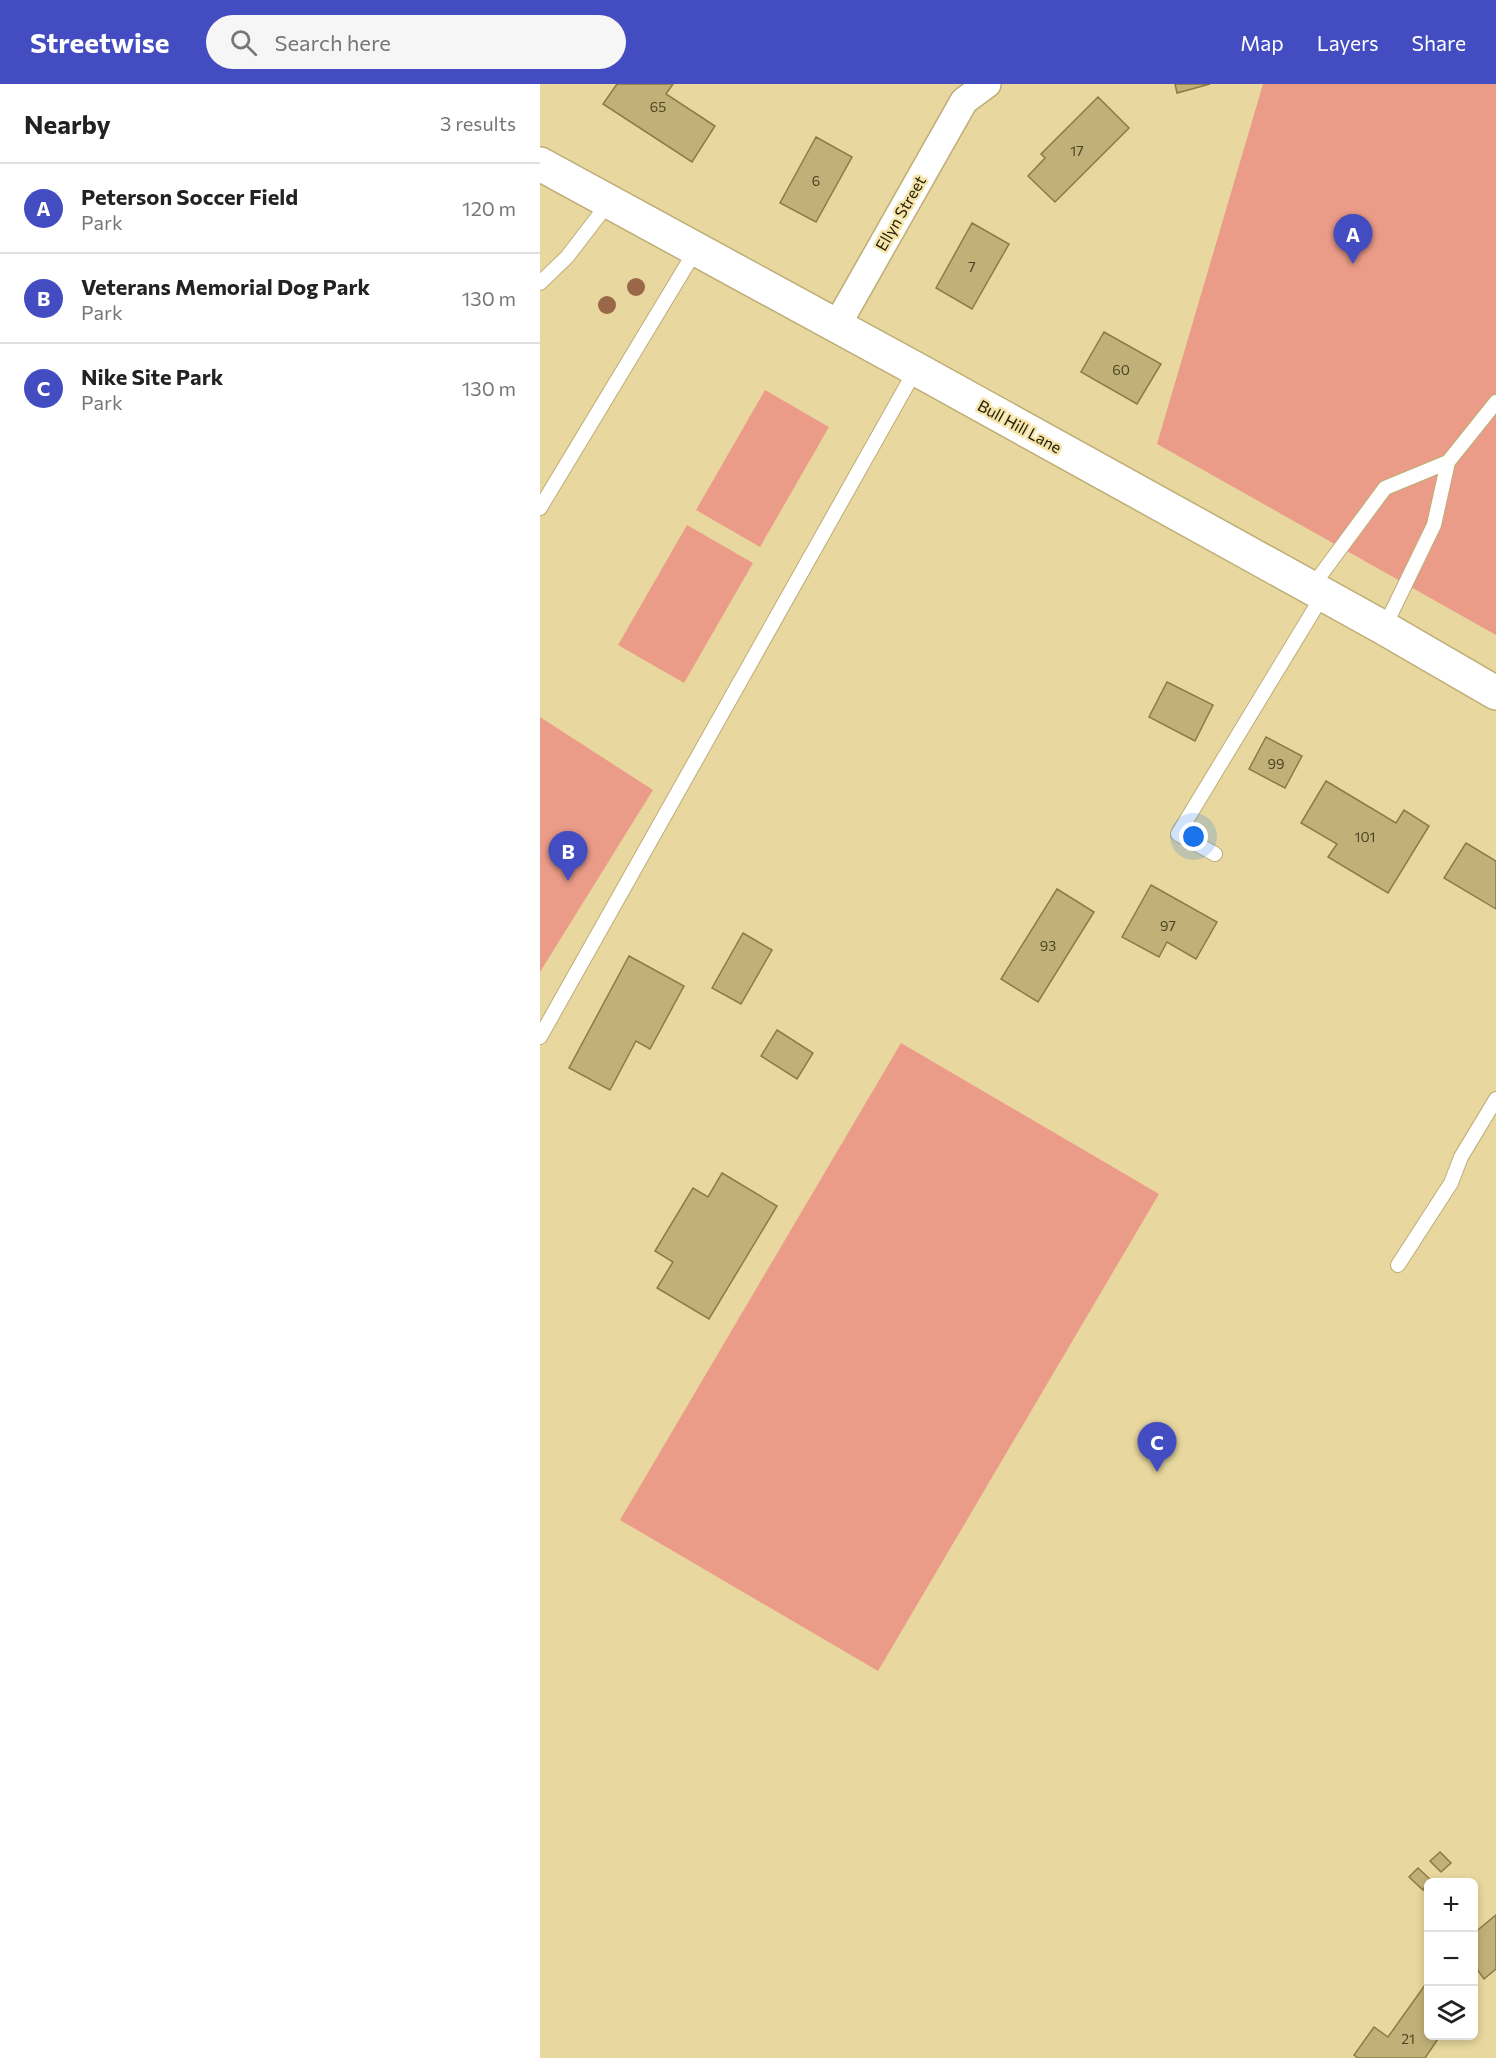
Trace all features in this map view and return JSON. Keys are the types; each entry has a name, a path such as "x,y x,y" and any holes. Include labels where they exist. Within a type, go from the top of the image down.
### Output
{"main road":[{"name":"Bull Hill Lane","path":"540,164 837,325 1384,628 1496,693"}],"street":[{"name":"Ellyn Street","path":"837,325 964,92 987,84"}],"lane":[{"path":"540,283 567,257 609,201"},
{"path":"540,508 697,248"},
{"path":"540,1037 916,369"},
{"path":"1384,628 1434,525 1448,462 1496,402"},
{"path":"1215,854 1178,834 1317,591 1385,488 1448,462"},
{"path":"1398,1265 1451,1183 1461,1157 1496,1099"}],"shaded area":[{"path":"1263,84 1496,84 1496,635 1157,444"},
{"path":"765,390 829,427 760,547 696,510"},
{"path":"687,525 753,563 684,683 618,645"},
{"path":"540,717 653,790 540,972"},
{"path":"901,1043 1159,1194 878,1671 620,1520"}],"building":[{"path":"617,84 673,84 666,94 715,126 692,162 603,104"},
{"path":"1175,84 1210,84 1177,93"},
{"path":"1098,97 1129,128 1055,202 1028,176 1045,158 1041,154"},
{"path":"816,137 852,157 816,222 780,203"},
{"path":"972,223 1009,244 972,309 936,288"},
{"path":"1104,332 1161,364 1137,404 1081,372"},
{"path":"1167,682 1213,705 1195,741 1149,717"},
{"path":"1266,737 1302,756 1285,788 1249,769"},
{"path":"1326,781 1396,823 1404,810 1429,826 1388,893 1328,857 1337,844 1301,823"},
{"path":"1466,843 1496,861 1496,909 1444,878"},
{"path":"1151,885 1217,922 1196,959 1167,942 1159,957 1122,937"},
{"path":"1057,889 1094,912 1038,1002 1001,979"},
{"path":"743,933 772,950 741,1004 712,988"},
{"path":"629,956 684,986 650,1049 636,1041 610,1090 569,1068"},
{"path":"777,1030 813,1053 797,1079 761,1056"},
{"path":"722,1173 777,1206 709,1319 657,1288 673,1262 655,1251 693,1188 708,1197"},
{"path":"1440,1852 1451,1863 1441,1872 1430,1861"},
{"path":"1418,1868 1429,1878 1424,1878 1423,1890 1409,1877"},
{"path":"1496,1915 1496,1969 1484,1979 1478,1971 1478,1930"},
{"path":"1424,1986 1424,2040 1437,2040 1425,2058 1358,2058 1354,2055 1374,2027 1388,2037"}],"place":[{"name":"Peterson Soccer Field","path":"1353,264"},
{"name":"Veterans Memorial Dog Park","path":"568,881"},
{"name":"Nike Site Park","path":"1157,1472"}]}
